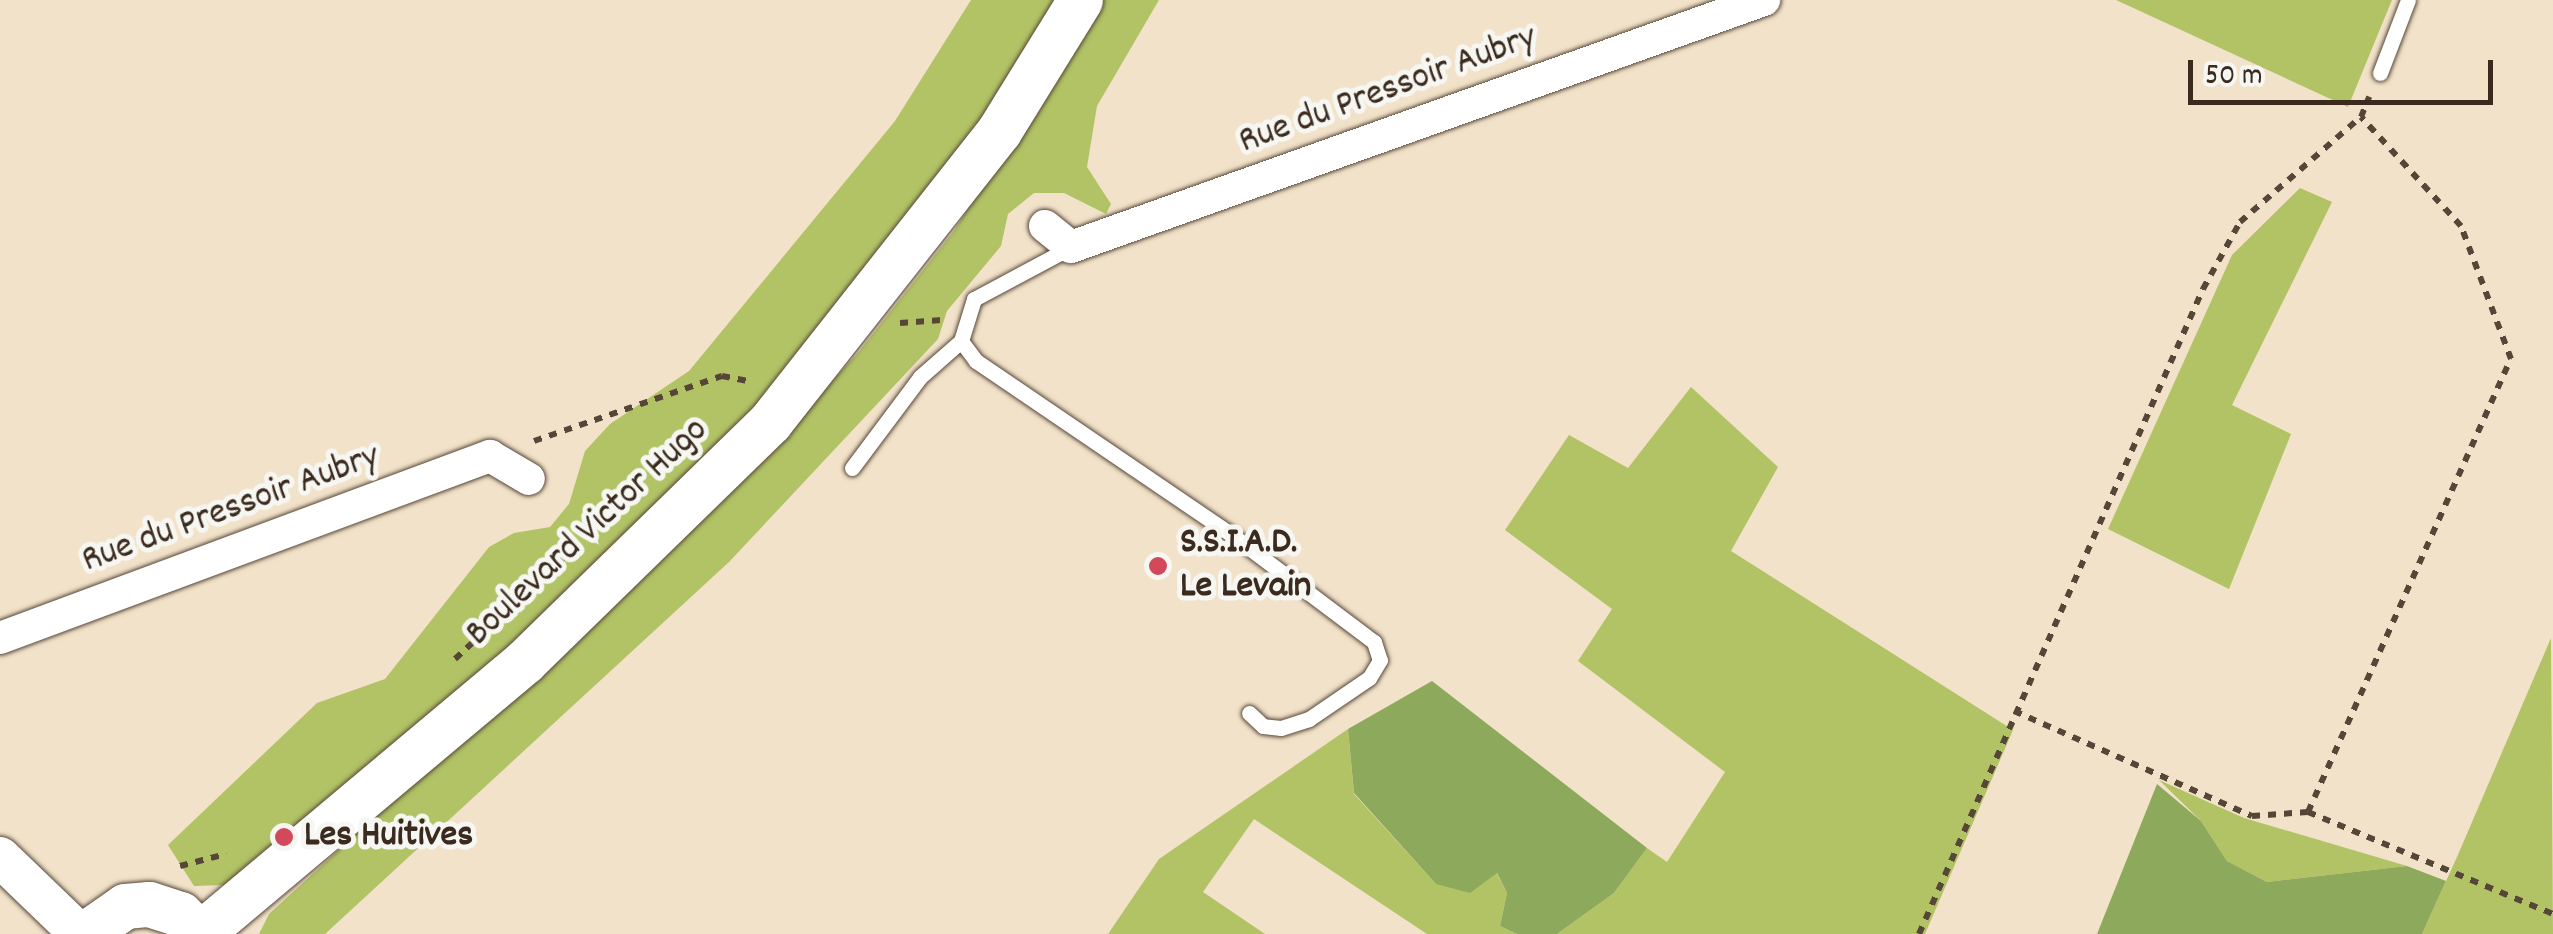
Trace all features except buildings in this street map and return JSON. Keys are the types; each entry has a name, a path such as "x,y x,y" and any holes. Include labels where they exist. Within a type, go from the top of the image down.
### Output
{"main road":[{"name":"Boulevard Victor Hugo","path":"201,933 524,662 770,422 999,131 1080,0"},
{"path":"83,934 125,906 149,904 180,914 201,933"}],"street":[{"name":"Rue du Pressoir Aubry","path":"1070,247 1764,0"},
{"path":"1044,226 1070,247"},
{"name":"Rue du Pressoir Aubry","path":"0,638 490,456"},
{"path":"490,456 529,480"},
{"path":"0,857 83,934"}],"lane":[{"path":"2380,73 2408,0"},
{"path":"852,468 920,376 961,341 974,298 1070,247"},
{"path":"961,341 976,361 1228,532 1374,642 1380,660 1369,678 1309,719 1281,728 1263,726 1249,713"}],"path":[{"path":"1919,934 2141,427 2240,222 2361,117 2380,73"},
{"path":"2308,812 2510,359 2461,226 2361,117"},
{"name":"Boulevard Victor Hugo","path":"734,394 758,367"},
{"path":"490,456 722,376 746,381"},
{"name":"Boulevard Victor Hugo","path":"446,667 573,548"},
{"path":"2014,711 2252,816 2308,812 2553,914"},
{"path":"162,867 192,866 235,851"}],"green space":[{"path":"971,0 1059,0 1006,89 720,450 591,576 275,848 224,885 194,886 168,845 317,703 385,679 489,547 514,533 550,527 569,504 585,451 610,424 689,371 895,121"},
{"path":"1101,0 1159,0 1097,106 1087,167 1111,204 1106,214 1064,193 1034,193 1008,214 1001,246 947,311 938,339 729,562 325,934 259,934 269,914 733,489 858,353 954,231"},
{"path":"2116,0 2392,0 2348,107"},
{"path":"2300,188 2332,202 2232,405 2291,434 2229,589 2108,529 2232,255"},
{"path":"1691,387 1778,467 1731,551 2013,730 1925,934 1557,934 1614,893 1647,848 1667,862 1725,772 1578,661 1612,609 1505,530 1569,435 1628,468"},
{"path":"2551,638 2553,934 2422,934 2457,857"},
{"path":"1432,681 1647,848 1614,893 1557,934 1517,934 1500,926 1507,893 1497,873 1470,893 1436,884 1354,793 1348,729"},
{"path":"1348,729 1354,794 1436,884 1496,872 1507,893 1500,926 1517,934 1427,934 1254,819 1203,892 1265,934 1108,934 1159,859"},
{"path":"2159,780 2244,818 2407,866 2267,882 2227,861 2201,821"},
{"path":"2157,784 2201,821 2227,861 2267,882 2407,866 2446,881 2422,934 2097,934"}],"place":[{"name":"S.S.I.A.D. Le Levain","path":"1158,566"},
{"name":"Les Huitives","path":"284,837"}]}
